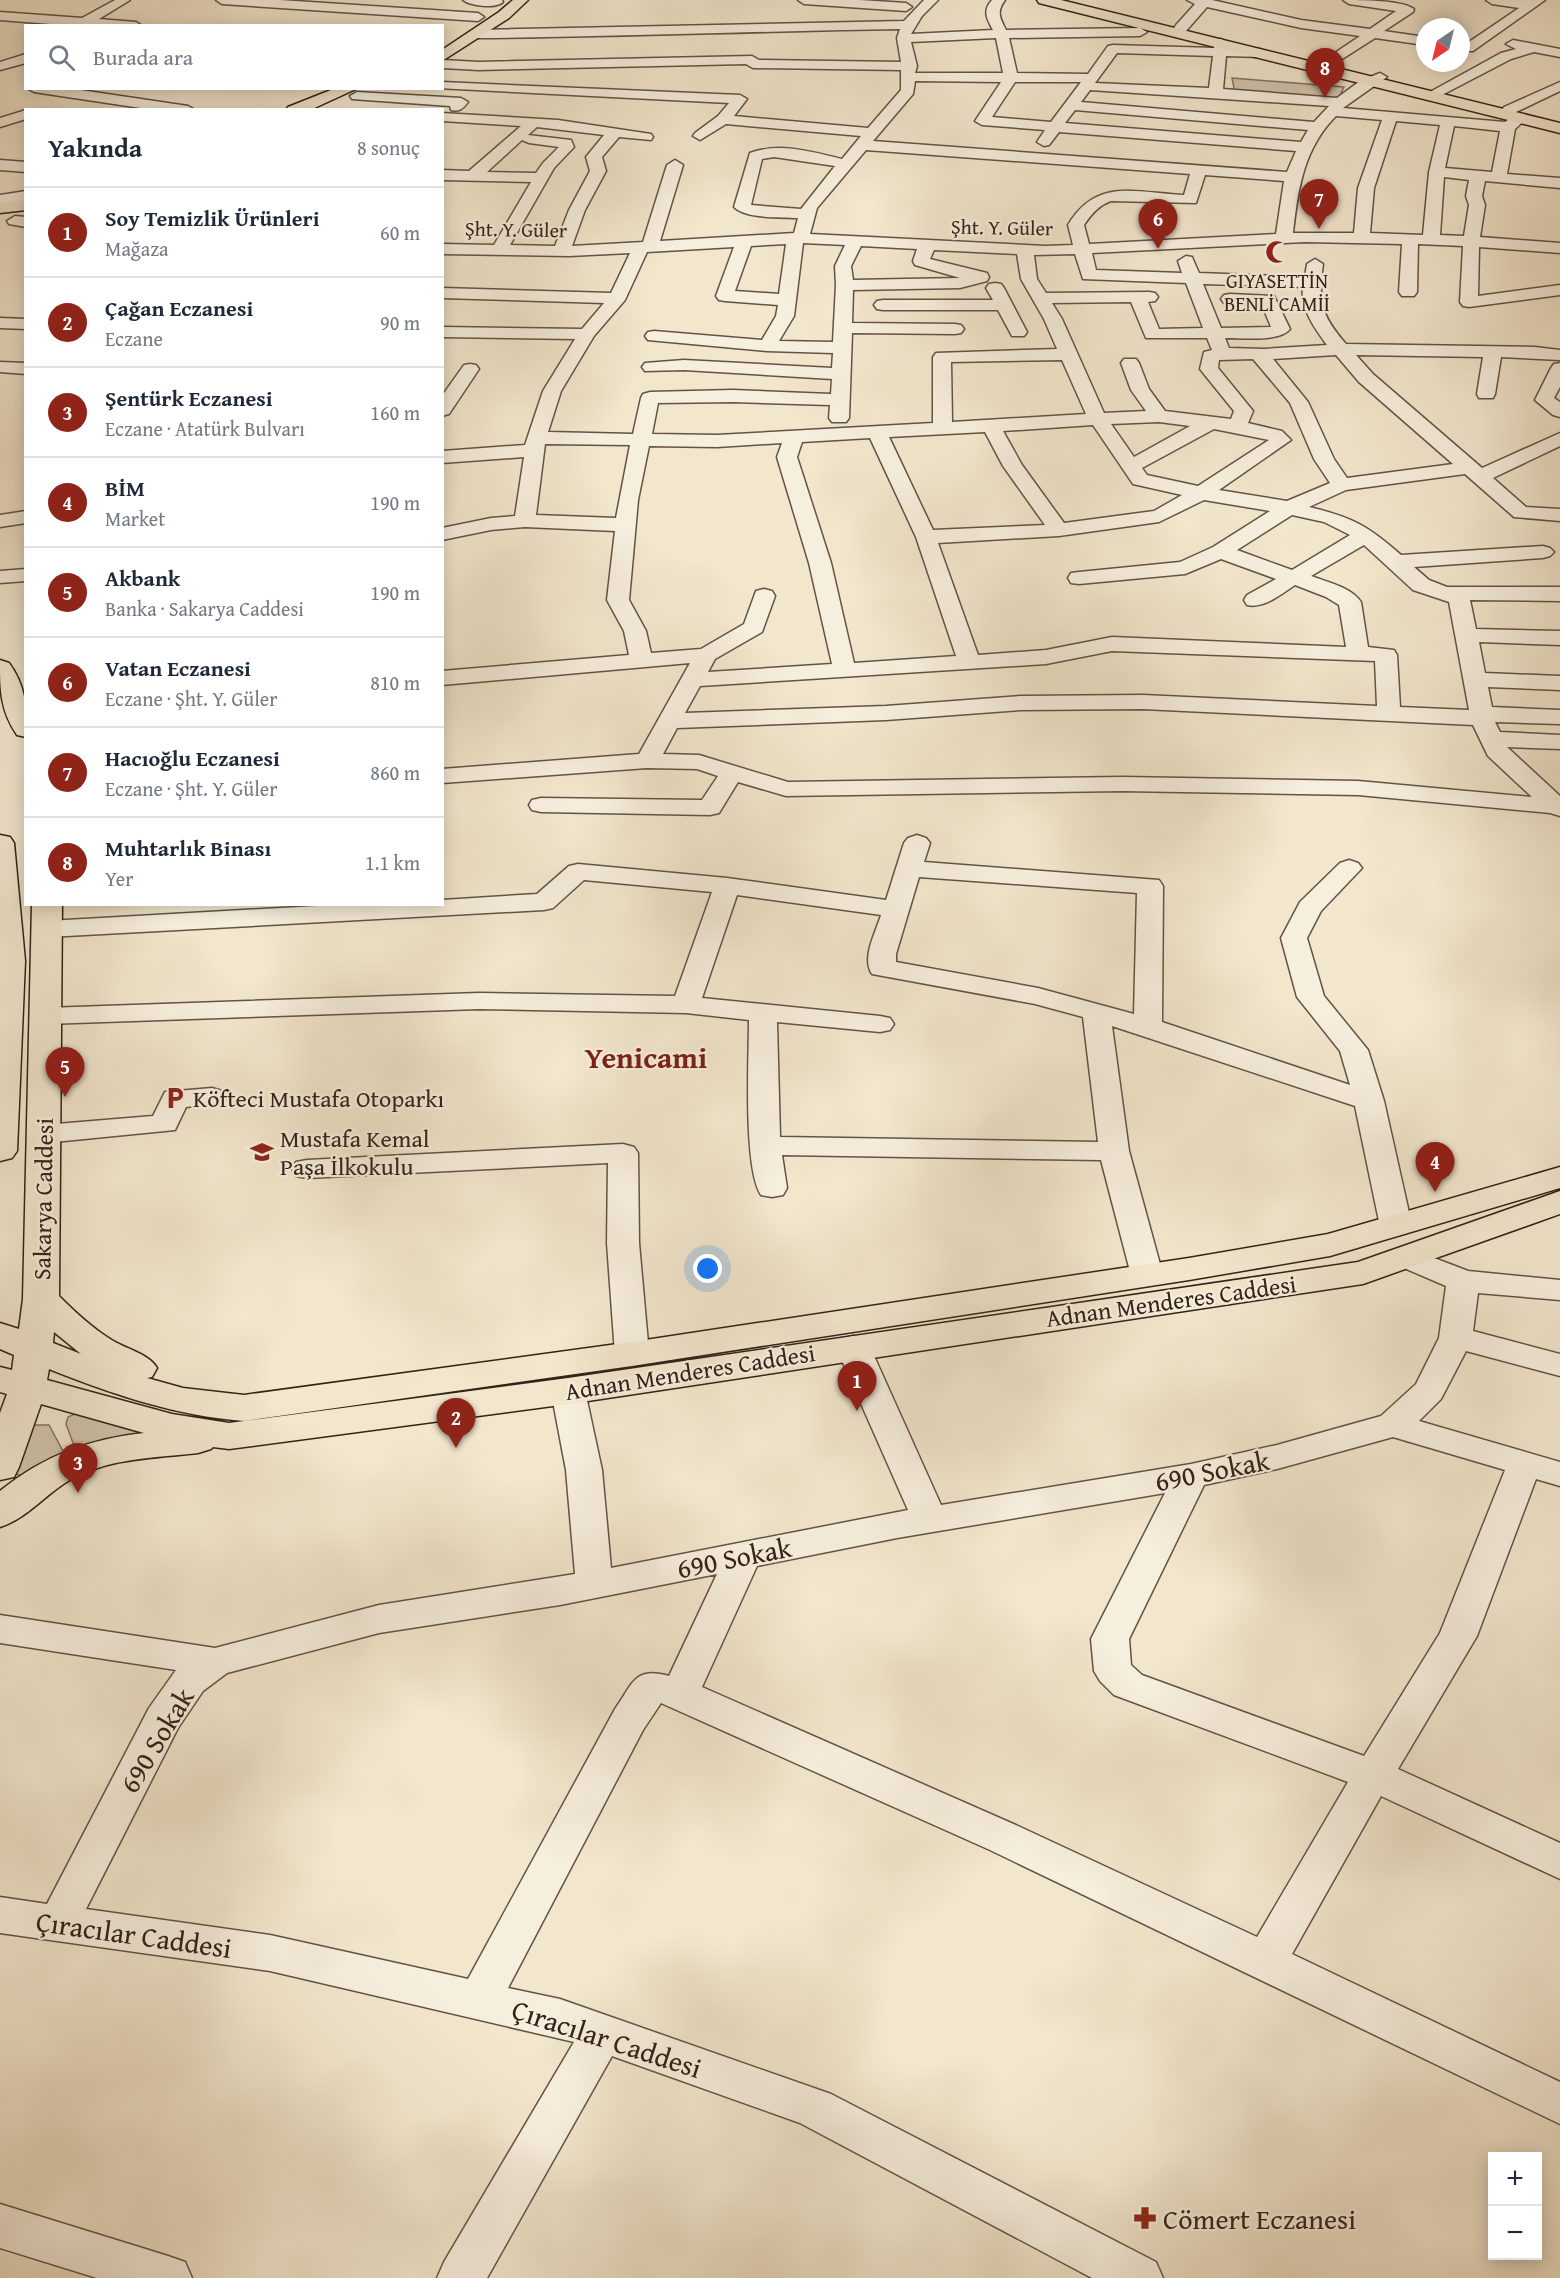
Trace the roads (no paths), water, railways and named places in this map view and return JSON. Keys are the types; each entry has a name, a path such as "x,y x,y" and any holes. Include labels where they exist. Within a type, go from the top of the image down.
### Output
{"main road":[{"path":"444,54 476,34 521,0"},
{"path":"1044,0 1328,64 1512,118 1560,128"},
{"path":"1065,0 1178,30 1220,48 1260,53 1437,92 1512,118 1560,123"},
{"path":"444,54 478,17 499,1"},
{"path":"301,108 354,92"},
{"path":"326,108 354,92"},
{"path":"0,668 24,724"},
{"name":"Sakarya Caddesi","path":"0,843 10,961 3,1008 0,1151"},
{"name":"Sakarya Caddesi","path":"0,1467 14,1383 35,1348 41,1299 47,916"},
{"name":"Adnan Menderes Caddesi","path":"14,1383 172,1427 229,1436 568,1391 1363,1273 1402,1242 1560,1177"},
{"name":"Adnan Menderes Caddesi","path":"0,1335 115,1379 192,1404 218,1408 244,1408 632,1354 1330,1245 1402,1242 1560,1202"},
{"path":"41,1299 65,1324 96,1347 126,1363 191,1383 250,1396 311,1400"},
{"path":"0,1513 57,1470 75,1461 114,1450 229,1436"}],"street":[{"path":"0,16 81,24 124,0"},
{"path":"222,0 332,4 478,17"},
{"path":"469,0 499,1"},
{"path":"804,0 927,4"},
{"path":"999,0 994,5 992,16 1002,34 1011,77 982,122 1305,147"},
{"path":"1349,0 1408,9"},
{"path":"1328,64 1377,33 1419,0"},
{"path":"1492,0 1534,3"},
{"path":"476,34 596,33 732,27 1002,34 1178,30 1201,1 1279,14 1301,24 1416,40"},
{"path":"1470,47 1534,3"},
{"path":"0,28 47,4"},
{"path":"306,20 332,4"},
{"path":"767,346 785,316 798,238 809,207 908,91 910,72 902,43 905,31 927,4"},
{"path":"700,136 723,119 740,99 744,80 752,77 752,62 748,47 752,44 732,27 722,10"},
{"path":"1484,37 1560,54"},
{"path":"1033,159 1113,49 1220,48 1216,93"},
{"path":"1437,92 1506,56 1533,48"},
{"path":"444,54 510,56 622,49"},
{"path":"0,50 24,53"},
{"path":"0,66 24,54"},
{"path":"444,54 478,66 752,62 1089,82 1216,93 1448,122 1512,118 1560,86"},
{"path":"489,88 506,75 682,76"},
{"path":"1284,238 1293,177 1305,147 1337,107 1376,79"},
{"path":"444,86 660,90 740,99"},
{"path":"48,90 166,108"},
{"path":"562,251 570,222 581,196 598,171 594,157 612,132 660,90"},
{"path":"354,92 461,102 444,118"},
{"path":"138,102 159,93"},
{"path":"52,106 84,95"},
{"path":"1071,105 1320,127"},
{"path":"491,119 504,108"},
{"path":"0,123 24,115"},
{"path":"1362,238 1366,188 1391,116"},
{"path":"444,118 534,122 646,137"},
{"path":"1499,177 1512,118"},
{"path":"723,119 1033,159 1293,177"},
{"path":"474,175 534,122"},
{"path":"1250,143 1262,122"},
{"path":"1431,240 1437,172 1448,122"},
{"path":"499,250 548,166 567,147 566,143 518,138"},
{"path":"807,214 748,210 742,207 755,156 762,152 774,152 846,164"},
{"path":"3,165 24,158"},
{"path":"3,165 24,167"},
{"path":"525,521 535,444 552,391 587,334 617,298 645,247 675,165"},
{"path":"1199,171 1190,200 1103,197 1091,205 1076,225 1089,275 1312,282"},
{"path":"1437,172 1560,183"},
{"path":"444,175 542,178"},
{"path":"1478,175 1474,196 1477,205 1471,242 1469,302 1522,293 1560,290"},
{"path":"1320,237 1311,293 1320,326 1366,378 1521,513 1554,510"},
{"name":"Şht. Y. Güler","path":"444,249 562,251 798,238 1025,251 1320,237 1431,240 1560,248"},
{"path":"745,240 724,296 787,300"},
{"path":"1227,240 1242,280"},
{"path":"1408,292 1410,240"},
{"path":"839,433 845,285 843,266 855,242"},
{"path":"1179,243 1222,354"},
{"path":"1522,293 1531,245"},
{"path":"927,246 921,261 981,277 993,284 1018,332"},
{"path":"1130,246 1139,277"},
{"path":"1025,251 1029,279 1041,298 1097,418 1140,480 1200,494 1289,508 1331,518 1366,535 1421,585 1460,598 1485,724 1497,751 1557,808"},
{"path":"845,285 960,283 981,277"},
{"path":"444,293 617,298"},
{"path":"1041,298 1137,297 1268,300 1281,329 1273,332 1152,334 1137,297"},
{"path":"844,304 1004,305"},
{"path":"0,323 24,324"},
{"path":"842,328 955,329"},
{"path":"444,332 587,334"},
{"path":"654,336 767,346 841,348"},
{"path":"1237,426 1244,411 1209,369 1210,356 1341,350 1535,352 1560,355"},
{"path":"1486,394 1492,352"},
{"path":"943,427 942,357 1068,354"},
{"path":"1260,355 1299,402 1324,459 1342,485"},
{"path":"1130,363 1140,390 1159,416"},
{"path":"651,366 684,365 840,374"},
{"path":"0,367 24,369"},
{"path":"1560,368 1544,400 1560,411"},
{"path":"444,407 470,369"},
{"path":"642,661 635,632 618,600 625,525 650,398 733,396 839,399"},
{"path":"444,458 535,444 794,438 839,433 1159,416 1237,426 1275,435 1281,440 1200,494 1159,516 1059,530 926,537"},
{"path":"990,424 1013,466 1059,530"},
{"path":"1131,466 1208,424"},
{"path":"876,431 926,537 970,663"},
{"path":"794,438 787,457 820,563 845,671"},
{"path":"1079,578 1185,568 1220,551 1289,508 1342,485 1474,473 1560,439"},
{"path":"478,505 491,524"},
{"path":"0,521 24,518"},
{"path":"444,534 491,524 525,521 625,525"},
{"path":"1255,600 1366,535"},
{"path":"1220,551 1334,592 1350,602 1358,654"},
{"path":"1395,562 1542,552"},
{"path":"0,577 24,575"},
{"path":"1443,593 1560,594"},
{"path":"444,678 706,655 754,627 764,596"},
{"path":"1466,635 1560,638"},
{"path":"692,680 1046,657 1112,644 1386,655 1389,714"},
{"path":"646,761 706,655"},
{"path":"1475,680 1560,683"},
{"path":"669,722 886,713 1021,703 1143,702 1389,714 1485,724 1560,742"},
{"path":"1485,724 1560,717"},
{"path":"444,777 646,761 699,762 786,789 1122,784 1347,788 1557,808"},
{"path":"541,805 710,808 733,771"},
{"path":"917,843 882,954 882,968 1038,996 1148,1027 1369,1101"},
{"path":"1348,868 1309,908 1294,938 1311,997 1354,1050 1369,1101 1402,1242 1463,1281 1560,1290"},
{"path":"909,869 1150,886 1148,1027"},
{"path":"444,905 544,902 578,872 727,886 895,909"},
{"path":"686,1005 727,886"},
{"path":"47,916 402,906"},
{"path":"45,1016 479,1001 686,1005 880,1024"},
{"path":"1096,1012 1114,1151 1147,1275"},
{"path":"763,1013 765,1146 772,1188"},
{"path":"44,1134 164,1124 176,1098 212,1097"},
{"path":"765,1146 1114,1151"},
{"path":"307,1169 623,1153 623,1243 632,1354"},
{"name":"690 Sokak","path":"58,1923 163,1719 189,1681 215,1662 379,1619 594,1584 930,1520 1191,1476 1277,1457 1393,1425 1429,1391 1456,1338 1463,1281"},
{"path":"1456,1338 1560,1365"},
{"path":"853,1347 930,1520"},
{"path":"568,1391 584,1470 594,1584"},
{"path":"1393,1425 1524,1466 1560,1474"},
{"path":"1266,1961 1343,1824 1458,1636 1524,1466"},
{"path":"1191,1476 1110,1639 1113,1671 1128,1685 1373,1775 1560,1862"},
{"path":"680,1694 744,1555"},
{"path":"0,1629 215,1662"},
{"path":"479,2000 629,1720 652,1686 680,1694 1004,1838 1266,1961 1560,2104"},
{"name":"Çıracılar Caddesi","path":"0,1915 270,1953 560,2018 815,2108 1139,2278"},
{"path":"461,2278 602,2032"},
{"path":"0,2226 168,2278"}],"place":[{"name":"Muhtarlık Binası","path":"1325,98"},
{"name":"Hacıoğlu Eczanesi","path":"1319,229"},
{"name":"Vatan Eczanesi","path":"1158,249"},
{"name":"GIYASETTİN BENLİ CAMİİ","path":"1277,252"},
{"name":"Akbank","path":"65,1097"},
{"name":"Köfteci Mustafa Otoparkı","path":"175,1098"},
{"name":"Mustafa Kemal Paşa İlkokulu","path":"262,1152"},
{"name":"BİM","path":"1435,1192"},
{"name":"Soy Temizlik Ürünleri","path":"857,1411"},
{"name":"Çağan Eczanesi","path":"456,1448"},
{"name":"Şentürk Eczanesi","path":"78,1493"},
{"name":"Cömert Eczanesi","path":"1145,2218"}],"district":[{"name":"Yenicami","path":"646,1057"}]}
